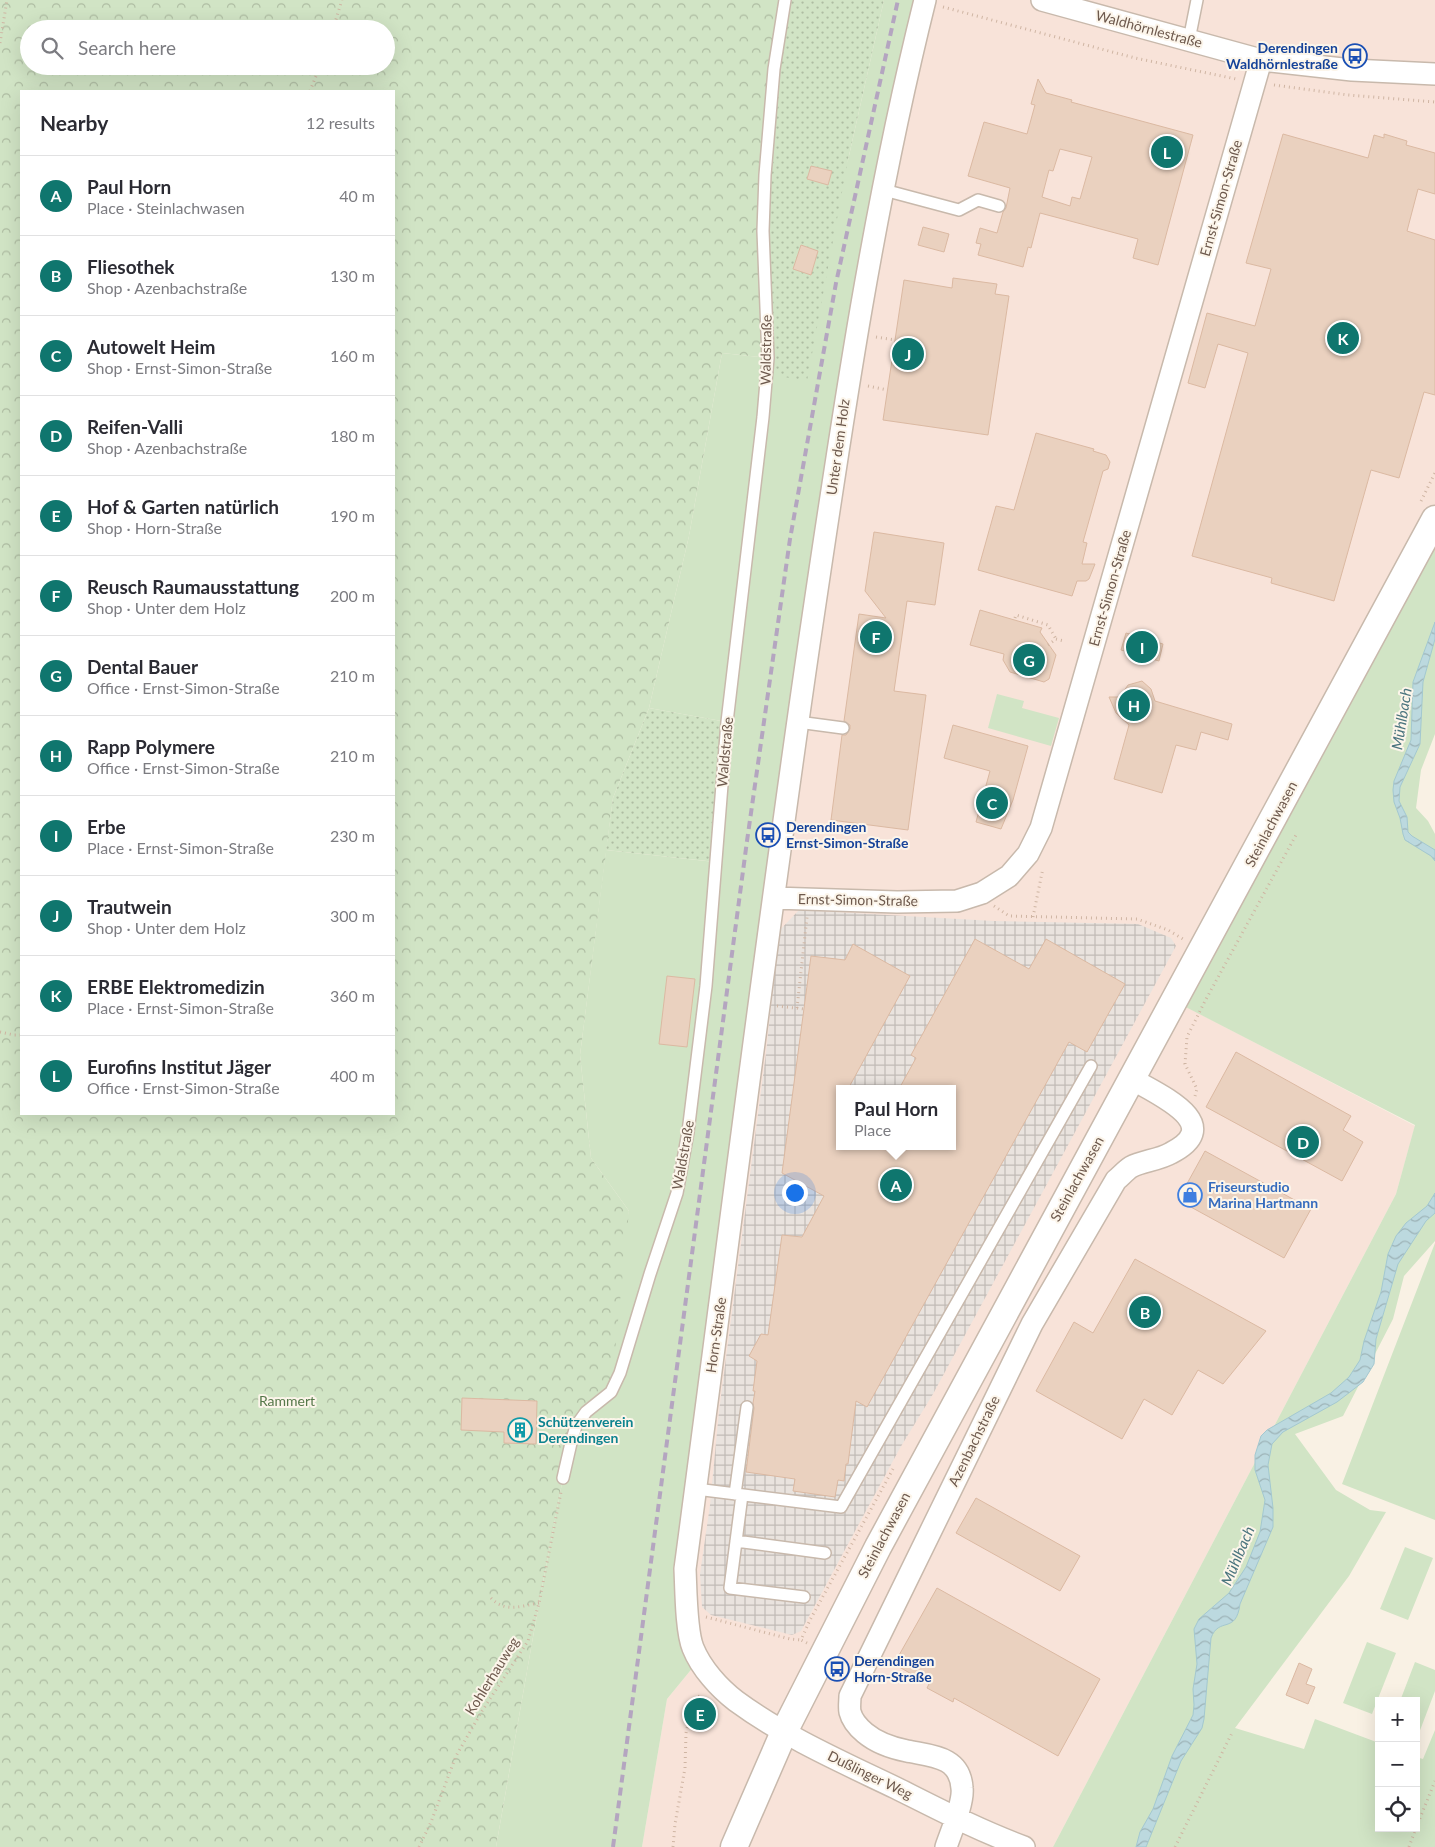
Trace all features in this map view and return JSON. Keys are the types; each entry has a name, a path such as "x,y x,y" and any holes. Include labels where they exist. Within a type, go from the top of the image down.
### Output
{"street":[{"name":"Waldhörnlestraße","path":"1042,0 1261,60 1352,70 1435,74"},
{"name":"Unter dem Holz","path":"774,898 849,372 907,72 925,1"},
{"name":"Ernst-Simon-Straße","path":"774,898 897,902 957,901 982,893 1009,876 1028,854 1041,828 1261,60"},
{"name":"Steinlachwasen","path":"734,1847 784,1732 892,1518 1435,519"},
{"name":"Horn-Straße","path":"774,898 685,1569 689,1636 693,1648 714,1681 734,1700 784,1732"},
{"path":"1132,1079 1182,1109 1190,1118"},
{"name":"Azenbachstraße","path":"956,1817 962,1799 962,1789 958,1772 952,1765 933,1755 906,1751 874,1740 858,1727 850,1712 850,1696 1032,1324 1116,1180 1131,1167 1170,1154 1184,1145 1193,1127 1190,1118"},
{"name":"Dußlinger Weg","path":"784,1732 956,1817 1024,1847"},
{"path":"946,1847 956,1817"}],"lane":[{"name":"Waldstraße","path":"564,1478 576,1426 586,1412 611,1392 620,1373 677,1194 688,1132 706,986 728,712 763,417 768,358 763,231 765,176 774,69 785,0"},
{"path":"1189,40 1197,0"},
{"path":"884,190 959,210 978,200 999,206"},
{"path":"798,722 843,728"},
{"path":"696,1489 840,1507 1090,1066"},
{"path":"747,1407 738,1494 736,1541 730,1588 804,1597"},
{"path":"736,1541 825,1553"}],"path":[{"path":"0,43 7,0"},
{"path":"336,20 342,0"},
{"path":"925,1 1135,58 1191,71 1328,93 1435,102"},
{"path":"310,90 316,75"},
{"path":"1015,618 1016,615 1048,625 1056,639 1064,641"},
{"path":"1048,645 1056,639"},
{"path":"1190,1118 1197,1089 1185,1064 1187,1037 1296,835"},
{"path":"1028,854 1043,867 1033,917"},
{"path":"797,1008 809,899"},
{"path":"760,1004 804,1009"},
{"path":"0,1032 20,1035"},
{"name":"Kohlerhauweg","path":"419,1847 431,1822 456,1756 482,1711 528,1641 539,1603 564,1478"},
{"path":"491,1598 498,1605 508,1608 539,1603"},
{"path":"688,1613 790,1639 801,1640"},
{"path":"673,1847 685,1768 686,1733 693,1701 714,1681"},
{"path":"1175,1847 1233,1731"},
{"path":"1420,1818 1435,1781"},
{"path":"1409,1847 1415,1832"}],"shaded area":[{"path":"925,0 1435,0 1435,519 1175,1001 1415,1126 1396,1194 1053,1847 642,1847 667,1699 699,1660 685,1569 786,801"},
{"path":"799,910 994,921 1138,924 1171,938 1176,946 933,1394 900,1448 801,1631 792,1635 711,1615 702,1607 700,1574 710,1505 719,1411 766,1053 779,931"}],"green space":[{"name":"Rammert","path":"0,0 785,0 768,358 722,353 689,536 649,708 613,798 580,1055 591,1158 629,1211 611,1392 586,1412 563,1478 496,1847 0,1847"},
{"path":"785,0 884,0 848,160 807,381 767,374 763,231"},
{"path":"884,0 925,0 886,176 685,1569 699,1660 667,1699 642,1847 496,1847 563,1478 629,1211 591,1158 580,1055 606,850 715,862 727,722 649,708 689,536 722,353 768,358 848,160"},
{"path":"1435,519 1435,734 1421,770 1416,808 1428,821 1435,834 1435,1241 1404,1276 1393,1319 1343,1416 1295,1434 1336,1490 1370,1510 1386,1512 1349,1576 1235,1728 1304,1749 1315,1719 1375,1742 1375,1832 1420,1832 1420,1758 1423,1759 1435,1730 1435,1847 1053,1847 1396,1194 1415,1125 1174,1001"},
{"path":"997,694 1024,701 1022,708 1059,718 1051,746 988,728"},
{"path":"649,708 727,722 716,862 606,850 613,798"},
{"path":"1435,1243 1435,1520 1342,1484"},
{"path":"1405,1547 1433,1558 1408,1620 1380,1609"},
{"path":"1367,1642 1396,1653 1379,1697 1375,1697 1375,1706 1372,1714 1343,1703"},
{"path":"1415,1662 1435,1670 1435,1691 1420,1730 1420,1697 1402,1697"}],"water":[{"path":"1435,622 1435,639 1423,682 1420,744 1400,787 1399,801 1407,817 1408,832 1435,850 1435,861 1431,856 1405,840 1394,802 1393,790 1394,781 1411,740 1413,682"},
{"path":"1435,1193 1435,1213 1426,1221 1398,1264 1376,1339 1374,1364 1363,1382 1337,1402 1283,1432 1272,1444 1268,1465 1273,1508 1273,1527 1235,1619 1214,1631 1211,1638 1202,1728 1181,1761 1146,1847 1136,1847 1140,1832 1153,1809 1172,1756 1193,1715 1193,1689 1197,1664 1194,1629 1199,1619 1229,1593 1246,1567 1260,1532 1265,1500 1255,1470 1255,1455 1261,1436 1267,1430 1331,1393 1349,1377 1360,1360 1364,1341 1381,1292 1388,1254 1396,1236 1406,1223 1427,1206"}],"building":[{"path":"1038,79 1046,93 1072,100 1071,102 1193,135 1158,265 1133,258 1138,239 1040,213 1031,248 1028,247 1023,267 978,255 981,244 976,243 980,228 997,233 1006,208 1010,188 968,176 984,122 1027,134 1035,105 1031,104","holes":["1060,149 1092,157 1080,199 1072,197 1070,206 1042,197 1049,170 1053,171"]},
{"path":"1283,134 1368,158 1374,135 1384,138 1384,134 1407,141 1406,145 1435,153 1435,194 1418,189 1407,231 1435,240 1435,395 1424,392 1399,478 1371,470 1334,601 1271,583 1272,578 1192,556 1248,353 1218,344 1205,388 1188,383 1207,313 1255,326 1271,269 1246,263"},
{"path":"811,166 832,171 828,185 807,179"},
{"path":"923,227 949,234 944,252 918,245"},
{"path":"801,245 818,251 811,275 793,269"},
{"path":"953,278 997,284 995,294 1009,296 988,435 883,420 904,280 952,288"},
{"path":"1036,433 1094,449 1093,451 1106,455 1110,462 1108,469 1103,471 1083,542 1087,543 1082,564 1095,564 1089,579 1077,581 1072,596 978,570 996,506 1014,510"},
{"path":"874,532 944,543 935,605 907,601 894,691 926,695 908,830 831,820 842,735 846,735 850,729 850,725 844,721 859,614 886,618 865,591"},
{"path":"980,610 1042,628 1040,632 1056,655 1049,679 1044,682 1010,672 1003,660 1004,654 970,645"},
{"path":"1126,633 1163,644 1159,661 1121,650"},
{"path":"1142,681 1151,689 1155,701 1232,724 1228,740 1201,732 1196,750 1176,745 1162,793 1114,779 1129,725 1116,713 1109,697 1120,697 1128,685"},
{"path":"953,725 1028,746 1013,800 1001,829 976,822 990,771 944,758"},
{"path":"975,939 1029,969 1046,939 1125,984 1087,1052 1069,1042 867,1407 856,1401 848,1464 846,1464 844,1481 838,1480 835,1497 793,1491 795,1479 746,1472 754,1408 755,1391 753,1391 757,1361 749,1356 761,1334 768,1335 782,1235 802,1237 824,1196 782,1173 811,956 845,960 853,944 910,976 850,1085 836,1085 836,1150 956,1150 956,1085 901,1085 916,1058 911,1055"},
{"path":"667,976 695,979 687,1047 659,1044"},
{"path":"1236,1052 1351,1116 1343,1130 1363,1142 1342,1181 1206,1107"},
{"path":"1205,1151 1311,1209 1284,1258 1178,1200"},
{"path":"1135,1259 1266,1331 1223,1384 1198,1370 1172,1415 1144,1399 1122,1439 1036,1391 1074,1322 1093,1333"},
{"path":"462,1398 537,1401 536,1444 504,1443 504,1432 461,1430"},
{"path":"976,1498 1080,1556 1060,1591 956,1533"},
{"path":"937,1588 1100,1679 1058,1756 954,1698 953,1702 927,1688 929,1684 894,1664"},
{"path":"1299,1663 1312,1669 1306,1684 1315,1687 1308,1704 1286,1695"}],"railway":[{"path":"613,1847 747,841 790,539 836,283 898,0"}],"place":[{"name":"Derendingen Waldhörnlestraße","path":"1355,56"},
{"name":"Eurofins Institut Jäger","path":"1167,152"},
{"name":"ERBE Elektromedizin","path":"1343,338"},
{"name":"Trautwein","path":"908,354"},
{"name":"Reusch Raumausstattung","path":"876,637"},
{"name":"Erbe","path":"1142,647"},
{"name":"Dental Bauer","path":"1029,660"},
{"name":"Rapp Polymere","path":"1134,705"},
{"name":"Autowelt Heim","path":"992,803"},
{"name":"Derendingen Ernst-Simon-Straße","path":"768,835"},
{"name":"Reifen-Valli","path":"1303,1142"},
{"name":"Paul Horn","path":"896,1185"},
{"name":"Friseurstudio Marina Hartmann","path":"1190,1195"},
{"name":"Fliesothek","path":"1145,1312"},
{"name":"Schützenverein Derendingen","path":"520,1430"},
{"name":"Derendingen Horn-Straße","path":"837,1669"},
{"name":"Hof & Garten natürlich","path":"700,1714"}],"water label":[{"name":"Mühlbach","path":"1402,719"},
{"name":"Mühlbach","path":"1238,1556"}]}
